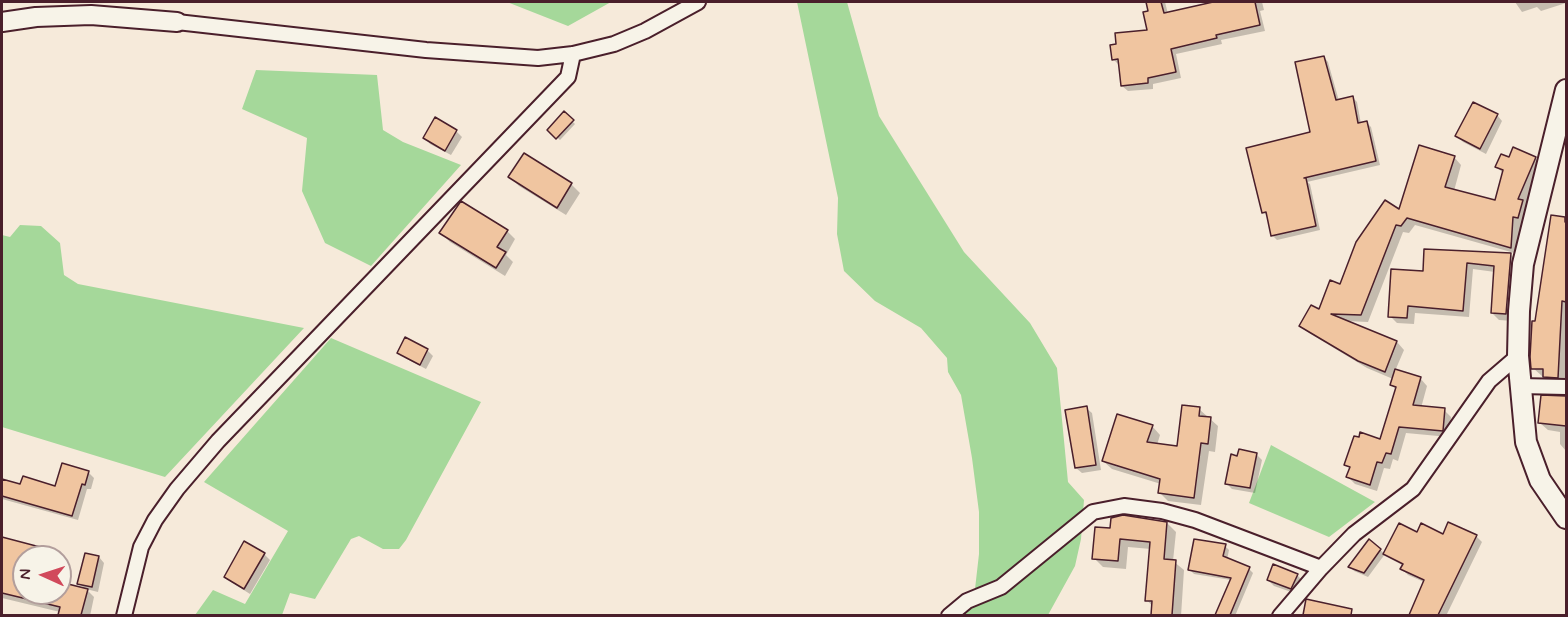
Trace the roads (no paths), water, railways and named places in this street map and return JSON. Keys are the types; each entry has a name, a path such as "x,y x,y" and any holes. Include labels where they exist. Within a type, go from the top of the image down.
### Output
{"main road":[{"path":"1566,90 1523,264 1518,356 1526,442 1540,480 1566,518"}],"street":[{"path":"2,22 36,17 91,15 483,55 538,58 573,54 614,44 645,31 698,2"},
{"path":"124,615 141,547 155,520 177,489 218,441 568,77 573,54"},
{"path":"1280,615 1354,534 1413,489 1489,381 1518,356"},
{"path":"1520,386 1566,387"},
{"path":"949,615 967,602 1001,588 1093,512 1124,506 1162,511 1195,520 1321,568"}]}
